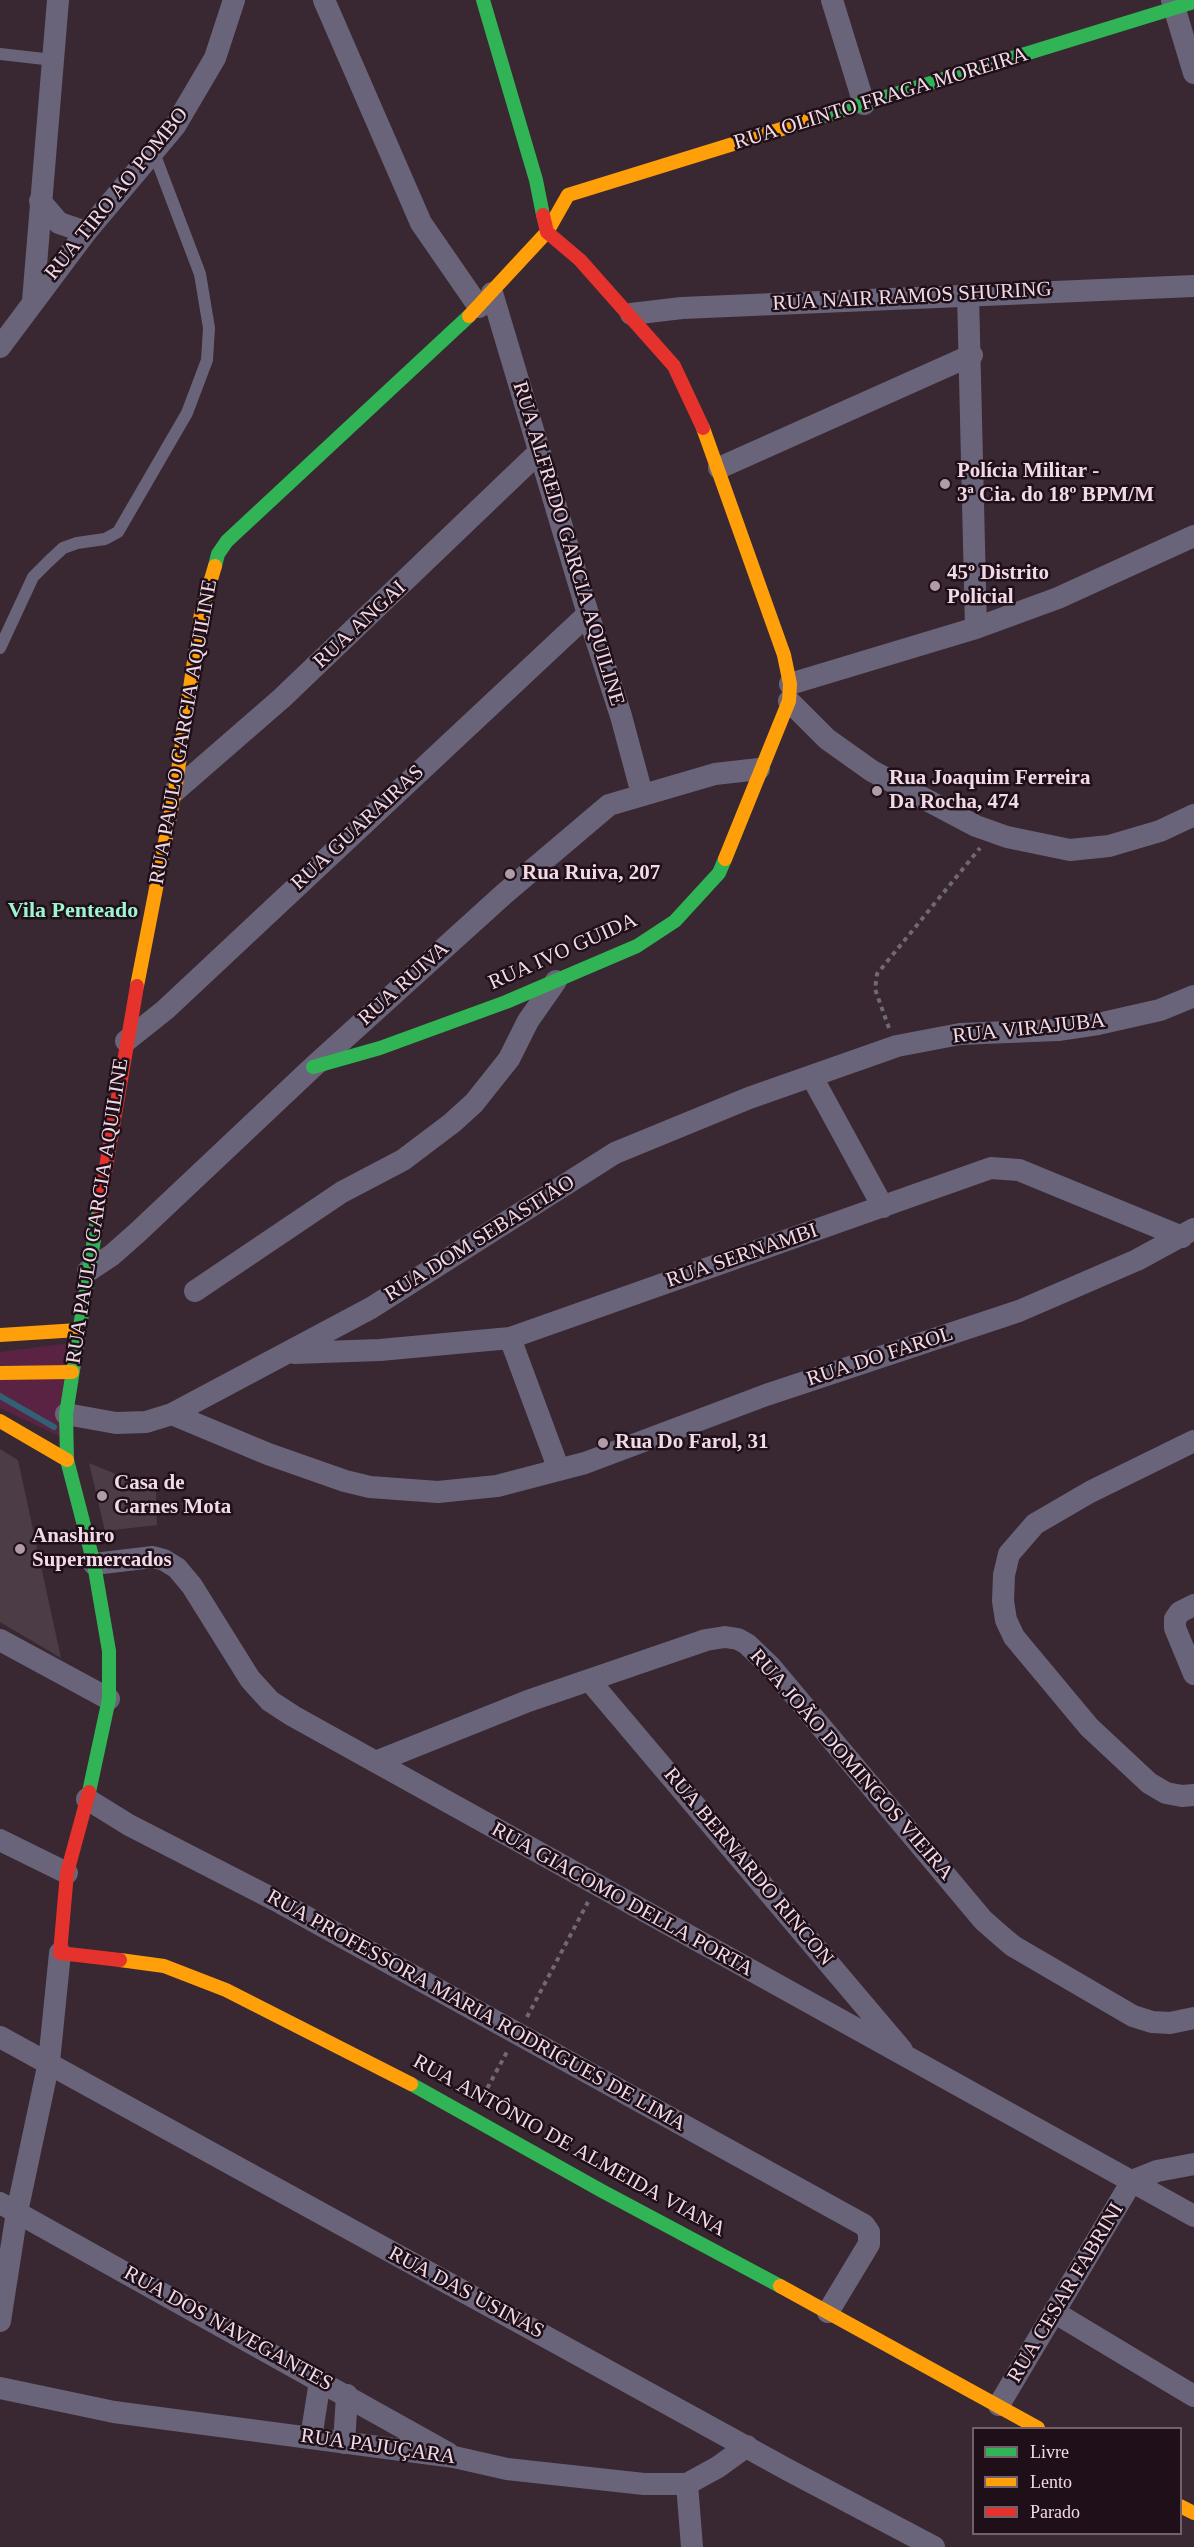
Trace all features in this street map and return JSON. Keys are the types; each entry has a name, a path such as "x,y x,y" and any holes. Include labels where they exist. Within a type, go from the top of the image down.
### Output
{"street":[{"path":"33,301 58,0"},
{"name":"RUA TIRO AO POMBO","path":"0,347 86,232 154,153 200,87 215,58 234,0"},
{"name":"RUA ALFREDO GARCIA AQUILINE","path":"324,0 421,223 486,300 539,452 621,716 642,794"},
{"path":"483,0 536,180 547,232 580,260 631,314 674,366 689,395 719,468 784,655 789,692 827,739 873,771 976,826 1035,844 1070,850 1109,846 1160,831 1194,815"},
{"path":"831,0 864,104"},
{"path":"1180,3 1194,73"},
{"name":"RUA OLINTO FRAGA MOREIRA","path":"568,195 1180,3"},
{"path":"536,180 568,195 547,232"},
{"path":"40,201 59,223 86,232"},
{"name":"RUA PAULO GARCIA AQUILINE","path":"0,2321 8,2207 49,2062 67,1873 87,1799 109,1699 110,1652 94,1564 67,1460 66,1414 126,1041 175,791 201,613 218,554 227,541 486,300 547,232"},
{"name":"RUA NAIR RAMOS SHURING","path":"631,314 682,308 1194,286"},
{"path":"968,294 972,355 976,628"},
{"path":"719,468 972,355"},
{"name":"RUA ANGAI","path":"175,791 291,690 539,452"},
{"path":"789,692 1058,598 1194,536"},
{"name":"RUA GUARAIRAS","path":"126,1041 165,1010 588,614"},
{"name":"RUA IVO GUIDA","path":"313,1067 380,1048 556,980 637,946 675,921 719,873 789,692"},
{"name":"RUA RUIVA","path":"88,1271 112,1255 138,1232 313,1067 504,894 609,805 715,774 759,769"},
{"path":"195,1291 342,1192 403,1160 452,1123 474,1103 509,1059 528,1021 556,980"},
{"name":"RUA VIRAJUBA","path":"897,1046 960,1034 1058,1030 1098,1024 1160,1010 1194,996"},
{"name":"RUA DOM SEBASTIÃO","path":"66,1414 116,1424 146,1422 172,1414 289,1353 408,1285 615,1153 688,1122 897,1046"},
{"path":"812,1077 883,1207"},
{"name":"RUA SERNAMBI","path":"289,1353 380,1350 510,1338 991,1168 1019,1170 1188,1233"},
{"name":"RUA DO FAROL","path":"172,1414 268,1454 345,1481 370,1487 438,1492 497,1486 585,1463 766,1395 1019,1311 1137,1260 1188,1233"},
{"path":"0,1335 78,1330"},
{"path":"510,1338 559,1470"},
{"path":"0,1372 72,1372"},
{"path":"0,1421 67,1460"},
{"path":"1194,1441 1090,1492 1035,1524 1009,1554 1004,1575 1003,1601 1006,1620 1014,1637 1089,1727 1149,1783 1166,1792 1194,1796"},
{"name":"RUA GIACOMO DELLA PORTA","path":"94,1564 153,1557 164,1560 177,1568 192,1586 250,1679 270,1701 293,1716 378,1761 851,2028 906,2055 1194,2216"},
{"path":"1194,1605 1180,1612 1175,1619 1175,1628 1194,1674"},
{"name":"RUA JOÃO DOMINGOS VIEIRA","path":"378,1761 589,1680 706,1640 725,1637 747,1644 771,1667 982,1920 1000,1935 1023,1952 1133,2016 1152,2022 1170,2023 1194,2018"},
{"path":"0,1640 109,1699"},
{"name":"RUA BERNARDO RINCON","path":"589,1680 906,2055"},
{"name":"RUA PROFESSORA MARIA RODRIGUES DE LIMA","path":"87,1799 864,2225 869,2232 869,2244 828,2312"},
{"path":"0,1840 67,1873"},
{"name":"RUA ANTÔNIO DE ALMEIDA VIANA","path":"60,1953 164,1966 198,1977 380,2066 602,2191 1036,2427"},
{"name":"RUA DAS USINAS","path":"0,2037 49,2062 278,2191 934,2547"},
{"path":"1132,2181 1157,2171 1194,2164"},
{"name":"RUA CESAR FABRINI","path":"999,2405 1132,2181"},
{"name":"RUA DOS NAVEGANTES","path":"8,2207 454,2457"},
{"path":"1054,2312 1194,2396"},
{"path":"311,2438 320,2381"},
{"name":"RUA PAJUÇARA","path":"0,2388 114,2412 454,2457 507,2469 644,2484 687,2484 718,2467 747,2446"},
{"path":"344,2444 347,2395"},
{"path":"687,2484 692,2547"}],"lane":[{"path":"0,54 53,60"},
{"path":"0,648 33,578 48,562 63,548 77,543 105,539 118,532 187,413 207,360 209,328 200,274 154,153"}],"path":[{"path":"897,1046 875,988 877,974 914,925 995,831"},
{"path":"472,2116 596,1886"}],"shaded area":[{"path":"70,1343 61,1437 0,1408 0,1352"}],"building":[{"name":"Anashiro Supermercados","path":"0,1449 18,1460 61,1658 0,1622"},
{"path":"89,1463 156,1491 157,1525 105,1531"}],"waterway":[{"path":"0,1396 54,1427"}],"traffic: fast":[{"path":"483,0 536,180 543,215"},
{"path":"814,119 1194,2"},
{"path":"215,566 218,554 227,541 469,316"},
{"path":"313,1067 380,1048 506,1002 637,946 675,921 719,873 725,859"},
{"path":"89,1792 109,1699 109,1651 94,1564 67,1460 66,1414 99,1208"},
{"path":"411,2084 602,2191 780,2286"}],"traffic: slow":[{"path":"469,316 547,232 568,195 814,119"},
{"path":"703,428 784,655 790,684 789,701 725,859"},
{"path":"137,986 175,791 201,613 215,566"},
{"path":"0,1335 78,1330"},
{"path":"0,1373 72,1372"},
{"path":"0,1421 67,1460"},
{"path":"120,1960 164,1966 226,1990 411,2084"},
{"path":"780,2286 1036,2427"},
{"path":"1182,2507 1194,2513"}],"traffic: jam":[{"path":"543,215 547,232 580,260 674,366 703,428"},
{"path":"99,1208 137,986"},
{"path":"89,1792 67,1873 60,1953 120,1960"}],"place":[{"name":"Polícia Militar - 3ª Cia. do 18º BPM/M","path":"945,484"},
{"name":"45º Distrito Policial","path":"935,586"},
{"name":"Rua Joaquim Ferreira Da Rocha, 474","path":"877,791"},
{"name":"Rua Ruiva, 207","path":"510,874"},
{"name":"Rua Do Farol, 31","path":"603,1443"},
{"name":"Casa de Carnes Mota","path":"102,1496"},
{"name":"Anashiro Supermercados","path":"20,1549"}],"district":[{"name":"Vila Penteado","path":"73,911"}]}
